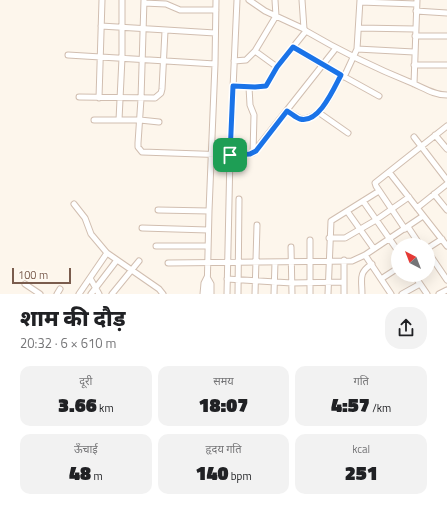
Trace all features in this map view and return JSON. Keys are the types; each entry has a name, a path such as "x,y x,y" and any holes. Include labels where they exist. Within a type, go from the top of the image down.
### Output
{"street":[{"path":"98,98 102,0"},
{"path":"119,120 122,58 122,0"},
{"path":"206,294 216,64 216,0"},
{"path":"226,294 237,0"},
{"path":"250,0 256,6 390,75 433,93 447,95"},
{"path":"234,61 246,60 255,51 276,16 275,0"},
{"path":"233,86 266,86 277,67 305,30 302,0"},
{"path":"216,10 180,10 166,4 144,1 143,59 138,147 142,152 223,155 253,153 336,48"},
{"path":"287,111 300,119 312,117 323,107 354,57 357,49 360,1 416,2 414,84"},
{"path":"416,11 447,13"},
{"path":"101,26 215,33"},
{"path":"359,28 415,29"},
{"path":"79,97 141,99 154,98 161,93 165,31"},
{"path":"415,36 447,36"},
{"path":"293,47 379,96"},
{"path":"357,49 414,52"},
{"path":"255,51 277,67"},
{"path":"68,55 216,64"},
{"path":"414,65 447,65"},
{"path":"249,87 250,105 254,115 253,153"},
{"path":"318,112 348,134"},
{"path":"94,120 140,120 159,122"},
{"path":"414,238 379,191 375,183 447,126"},
{"path":"436,135 447,149"},
{"path":"414,137 447,180"},
{"path":"389,172 447,246"},
{"path":"417,208 447,184"},
{"path":"328,294 328,260 331,221 379,191"},
{"path":"434,194 447,210"},
{"path":"329,238 345,238 376,220 408,197"},
{"path":"238,294 239,199"},
{"path":"363,201 390,239"},
{"path":"74,204 84,218 92,234 107,253 159,289 163,294"},
{"path":"158,210 209,211"},
{"path":"347,211 374,249"},
{"path":"168,263 356,260 366,255 423,216"},
{"path":"255,294 257,225"},
{"path":"142,228 208,230"},
{"path":"435,244 442,239"},
{"path":"310,240 310,294"},
{"path":"156,246 207,246"},
{"path":"291,247 292,294"},
{"path":"79,294 107,253"},
{"path":"366,255 392,294"},
{"path":"91,294 117,260"},
{"path":"344,260 344,294"},
{"path":"112,294 139,261"},
{"path":"274,294 275,262"},
{"path":"435,262 447,280"},
{"path":"362,294 362,272 372,264"},
{"path":"381,279 391,273"},
{"path":"202,294 207,277"},
{"path":"207,277 211,284 211,294"},
{"path":"90,278 99,294"},
{"path":"227,279 292,283 344,282"},
{"path":"25,284 38,293"},
{"path":"402,294 420,284 427,294"},
{"path":"439,294 447,290"}],"route":[{"path":"293,47 341,75 323,107 312,117 300,119 287,111 256,151 250,154 230,155 233,86 266,86 277,67 293,47"}]}
